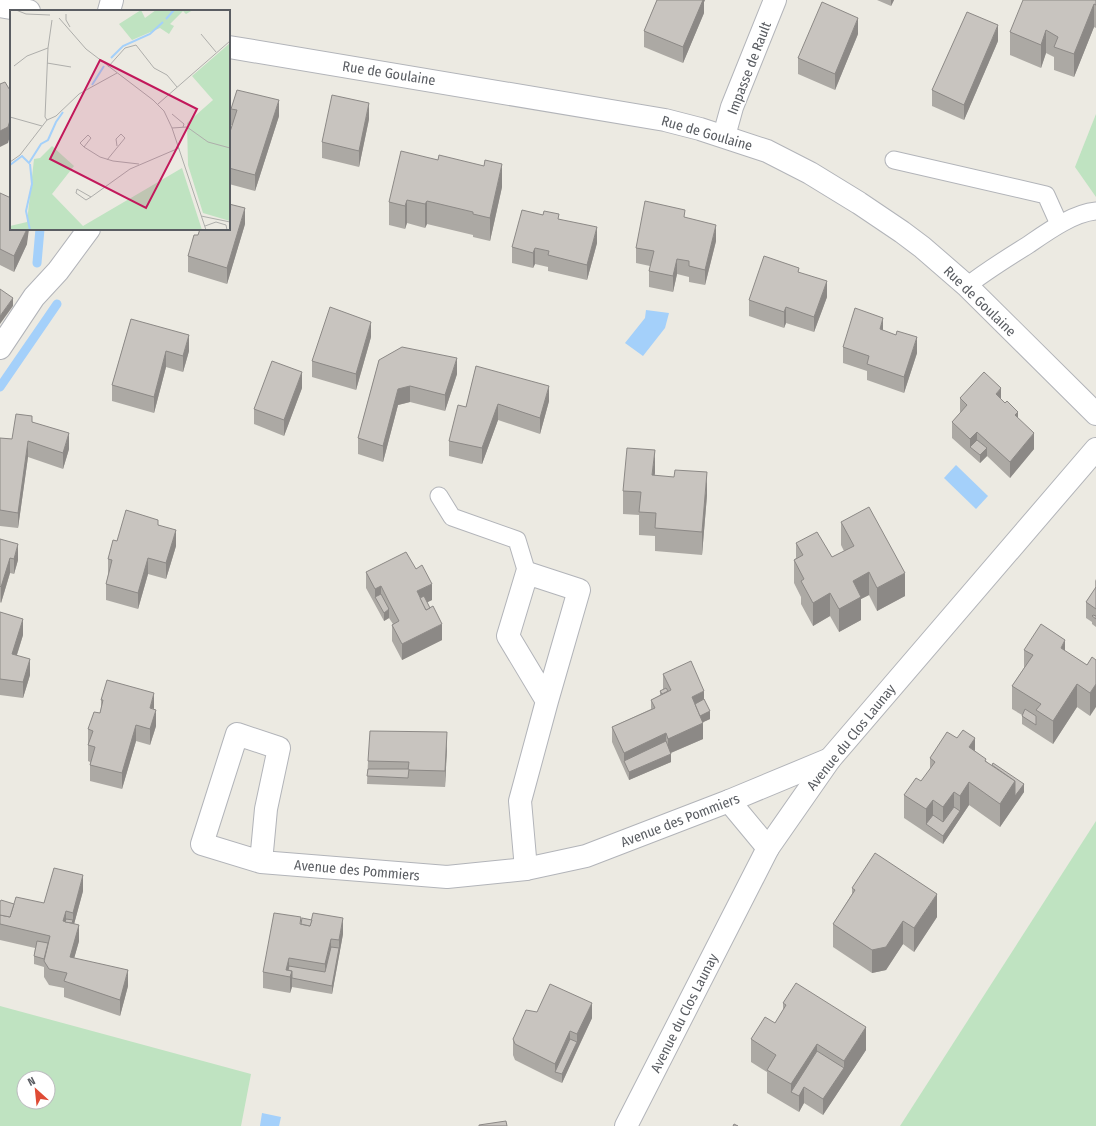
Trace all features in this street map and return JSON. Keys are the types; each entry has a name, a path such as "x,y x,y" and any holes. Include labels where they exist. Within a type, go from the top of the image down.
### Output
{"street":[{"path":"109,10 112,0"},
{"name":"Impasse de Rault","path":"724,136 732,107 775,0"},
{"path":"0,6 23,10"},
{"name":"Rue de Goulaine","path":"230,47 665,120 724,136 768,151 810,173 859,203 922,247 967,286 1096,414"},
{"path":"0,348 34,297 58,271 88,230"},
{"name":"Avenue du Clos Launay","path":"626,1126 768,848 830,759 1096,448"},
{"path":"526,868 520,801 579,590 527,573 508,636 547,701"},
{"name":"Avenue des Pommiers","path":"261,862 266,809 279,748 237,734 202,844 261,862 447,877 526,868 586,856 729,801 830,759"},
{"path":"729,801 768,848"}],"lane":[{"path":"894,160 1046,196 1059,224"},
{"path":"967,286 988,270 1059,224 1096,211"},
{"path":"439,496 452,517 517,540 527,573"}],"green space":[{"path":"1096,114 1096,197 1075,167"},
{"path":"1096,821 1096,1126 900,1126"},
{"path":"0,1006 251,1074 241,1126 0,1126"}],"water":[{"path":"646,310 669,313 665,328 643,356 625,343 645,318"},
{"path":"956,465 988,496 976,509 944,478"},
{"path":"262,1113 281,1117 279,1126 260,1126"}],"building":[{"path":"657,0 703,0 683,47 644,31"},
{"path":"1023,0 1096,0 1096,5 1094,4 1074,54 1054,47 1058,37 1046,30 1041,45 1010,32"},
{"path":"822,2 858,18 835,74 798,58"},
{"path":"967,12 998,25 964,105 932,90"},
{"path":"5,82 10,90 10,120 8,127 0,131 0,84"},
{"path":"237,90 279,100 255,175 230,168 230,132 237,110 231,109"},
{"path":"332,95 369,103 359,151 322,142"},
{"path":"401,151 438,160 439,155 484,166 485,160 502,164 490,218 473,214 473,212 427,201 425,204 407,200 405,206 389,202"},
{"path":"0,193 10,198 10,230 27,230 14,256 0,249"},
{"path":"645,201 685,210 684,217 716,225 705,270 689,266 689,261 677,259 673,276 649,271 654,251 636,248"},
{"path":"230,204 245,208 227,268 188,256 194,235 198,235 200,230 230,230"},
{"path":"522,210 543,215 544,211 559,214 558,219 597,227 587,265 548,255 549,251 535,248 533,253 512,247"},
{"path":"764,256 799,268 798,272 827,281 814,317 786,307 784,312 749,300"},
{"path":"0,289 13,298 0,316"},
{"path":"330,307 371,322 356,374 312,361"},
{"path":"855,308 883,318 880,329 896,335 897,331 917,337 904,377 867,364 869,356 843,347"},
{"path":"131,319 189,335 183,356 166,351 154,397 112,385"},
{"path":"402,347 457,358 445,395 410,386 398,389 383,446 358,438 379,360"},
{"path":"272,361 302,372 284,420 254,409"},
{"path":"476,366 549,386 540,418 498,404 482,448 449,441 458,405 466,407"},
{"path":"984,372 1001,388 996,394 1005,403 1007,401 1018,412 1015,415 1034,433 1010,462 977,432 970,439 952,422 967,405 960,398"},
{"path":"16,414 32,416 32,422 69,433 63,453 28,441 18,513 0,510 0,438 12,439"},
{"path":"977,440 987,448 980,455 970,447"},
{"path":"627,448 655,450 652,475 674,477 675,470 707,472 702,532 655,528 656,513 639,512 641,492 623,491"},
{"path":"869,507 905,573 877,588 869,572 853,581 861,597 839,609 830,593 813,603 801,581 804,579 794,560 803,555 796,543 817,532 832,557 854,546 841,522"},
{"path":"126,510 158,520 158,525 176,530 166,563 148,558 138,593 106,584 112,560 108,559 113,540 117,541"},
{"path":"0,539 18,544 14,559 10,558 1,587 0,586"},
{"path":"406,552 416,569 422,565 432,584 417,591 426,610 433,606 442,624 402,644 392,625 399,621 381,586 375,589 366,572"},
{"path":"1096,587 1096,609 1086,602"},
{"path":"381,594 389,609 384,613 375,597"},
{"path":"424,596 430,608 426,610 420,598"},
{"path":"0,612 23,619 12,654 30,659 23,682 0,679"},
{"path":"1041,624 1065,640 1061,648 1087,665 1092,657 1096,660 1096,684 1090,693 1077,684 1053,721 1036,710 1041,704 1012,686 1033,655 1024,650"},
{"path":"691,661 704,691 692,697 703,723 668,739 666,733 624,753 612,727 655,708 651,700 671,690 663,674"},
{"path":"107,680 154,693 150,708 156,710 150,729 136,725 122,773 90,765 95,747 88,745 93,731 88,729 94,712 100,713 103,700 101,700"},
{"path":"666,688 668,691 662,694 660,691"},
{"path":"704,699 710,711 700,716 695,704"},
{"path":"1025,709 1036,716 1036,725 1022,716"},
{"path":"963,730 975,738 969,747 986,759 985,761 1015,781 1000,804 969,782 960,796 954,792 943,807 933,800 926,809 904,795 916,778 921,781 935,762 930,758 947,732 957,738"},
{"path":"370,731 447,732 445,771 408,770 409,762 368,761"},
{"path":"666,741 671,754 629,772 624,761"},
{"path":"993,763 1024,784 1015,796 1015,781 992,765"},
{"path":"368,769 409,769 408,778 367,776"},
{"path":"954,807 960,811 943,836 926,824 933,815 943,822"},
{"path":"875,853 937,894 914,928 903,921 886,947 872,950 833,924 855,890 852,888"},
{"path":"54,868 83,875 73,913 66,911 63,921 79,925 70,957 128,970 120,1000 64,981 67,973 49,969 44,961 50,936 0,924 0,915 10,917 16,897 44,903"},
{"path":"1,900 14,904 10,917 0,915"},
{"path":"274,913 301,917 300,924 310,926 313,913 343,918 339,940 331,939 325,964 289,958 286,970 292,971 290,977 263,972"},
{"path":"302,918 312,920 310,926 301,924"},
{"path":"66,919 73,920 72,923 65,922"},
{"path":"37,941 48,943 44,959 34,956"},
{"path":"331,947 339,948 332,986 292,978 292,971 288,970 289,966 325,972"},
{"path":"796,983 866,1027 844,1061 817,1044 791,1084 767,1070 776,1055 751,1039 765,1017 775,1023 786,1005 783,1003"},
{"path":"550,984 592,1003 577,1034 570,1031 555,1064 515,1044 513,1039 526,1010 537,1012"},
{"path":"570,1039 577,1042 562,1074 555,1072"},
{"path":"817,1051 844,1068 823,1099 804,1087 799,1096 791,1092"},
{"path":"506,1121 507,1126 479,1126 479,1125"}],"waterway":[{"path":"37,263 40,230"},
{"path":"0,387 57,304"}]}
